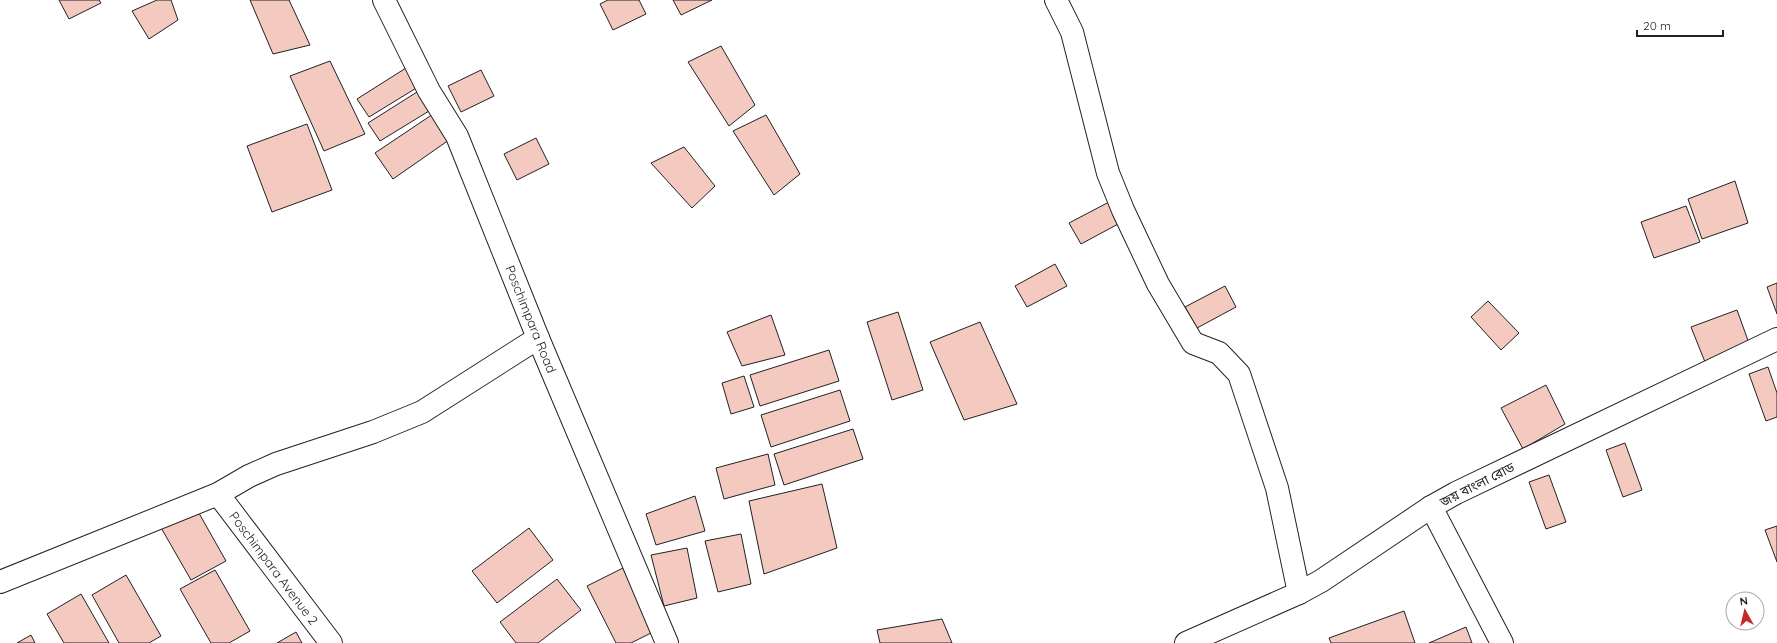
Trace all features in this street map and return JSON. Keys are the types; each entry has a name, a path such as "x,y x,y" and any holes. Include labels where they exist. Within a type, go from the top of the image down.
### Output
{"street":[{"name":"Poschimpara Road","path":"384,0 429,91 457,136 538,338 667,643"},
{"path":"1056,0 1072,32 1108,173 1123,210 1158,284 1193,343 1219,353 1239,374 1277,488 1299,592"},
{"path":"0,582 218,494 249,476 276,464 373,432 422,412 538,338"},
{"name":"জয় বাংলা রোড","path":"1186,643 1299,592 1334,572 1431,507 1456,493 1777,339"},
{"name":"Poschimpara Avenue 2","path":"218,494 331,643"},
{"path":"1431,507 1502,643"}],"building":[{"path":"59,0 99,0 101,3 69,19"},
{"path":"157,0 171,0 178,20 149,39 132,11"},
{"path":"250,0 289,0 310,45 273,54"},
{"path":"608,0 639,0 646,14 613,30 600,4"},
{"path":"673,0 712,0 681,15"},
{"path":"721,46 755,105 729,126 688,62"},
{"path":"330,61 365,134 324,151 290,76"},
{"path":"406,68 418,87 369,117 357,99"},
{"path":"481,70 494,96 461,112 448,86"},
{"path":"417,92 429,111 380,141 368,123"},
{"path":"433,114 449,140 393,179 375,153"},
{"path":"766,115 800,174 774,195 733,131"},
{"path":"307,124 332,190 272,212 247,146"},
{"path":"536,138 549,164 517,180 504,154"},
{"path":"684,147 715,186 692,208 651,163"},
{"path":"1735,181 1748,223 1702,239 1688,199"},
{"path":"1109,202 1120,223 1081,244 1069,223"},
{"path":"1686,206 1700,242 1654,258 1641,222"},
{"path":"1055,264 1067,286 1027,307 1015,286"},
{"path":"1777,283 1777,314 1767,287"},
{"path":"1225,286 1236,307 1197,328 1185,307"},
{"path":"1488,301 1519,333 1501,350 1471,317"},
{"path":"1737,310 1750,346 1705,362 1691,327"},
{"path":"898,312 923,390 892,400 867,322"},
{"path":"771,315 785,355 742,366 727,332"},
{"path":"980,322 1017,404 964,420 930,342"},
{"path":"829,350 839,381 760,406 750,375"},
{"path":"1768,367 1777,393 1777,417 1766,421 1749,374"},
{"path":"744,376 754,407 731,414 722,383"},
{"path":"1546,385 1565,424 1523,449 1501,408"},
{"path":"840,390 850,421 771,447 761,415"},
{"path":"853,429 863,459 784,485 774,454"},
{"path":"1625,443 1642,490 1623,497 1606,450"},
{"path":"768,454 775,485 724,499 716,468"},
{"path":"1549,475 1566,522 1546,529 1529,482"},
{"path":"822,484 837,548 764,574 749,501"},
{"path":"695,496 705,531 656,545 646,514"},
{"path":"191,499 226,561 191,580 156,519"},
{"path":"1777,526 1777,562 1765,530"},
{"path":"529,528 553,560 497,603 472,571"},
{"path":"741,534 751,584 718,592 705,541"},
{"path":"687,548 697,598 664,606 651,555"},
{"path":"623,568 655,631 631,643 616,643 587,586"},
{"path":"215,570 250,631 229,643 211,643 180,589"},
{"path":"126,575 161,636 149,643 119,643 92,595"},
{"path":"557,579 581,610 538,643 516,643 500,622"},
{"path":"81,594 109,643 64,643 47,614"},
{"path":"1404,611 1415,643 1331,643 1329,638"},
{"path":"942,619 952,643 880,643 877,630"},
{"path":"1466,627 1472,643 1429,643"},
{"path":"296,632 302,643 277,643"},
{"path":"31,635 35,643 17,643"}]}
